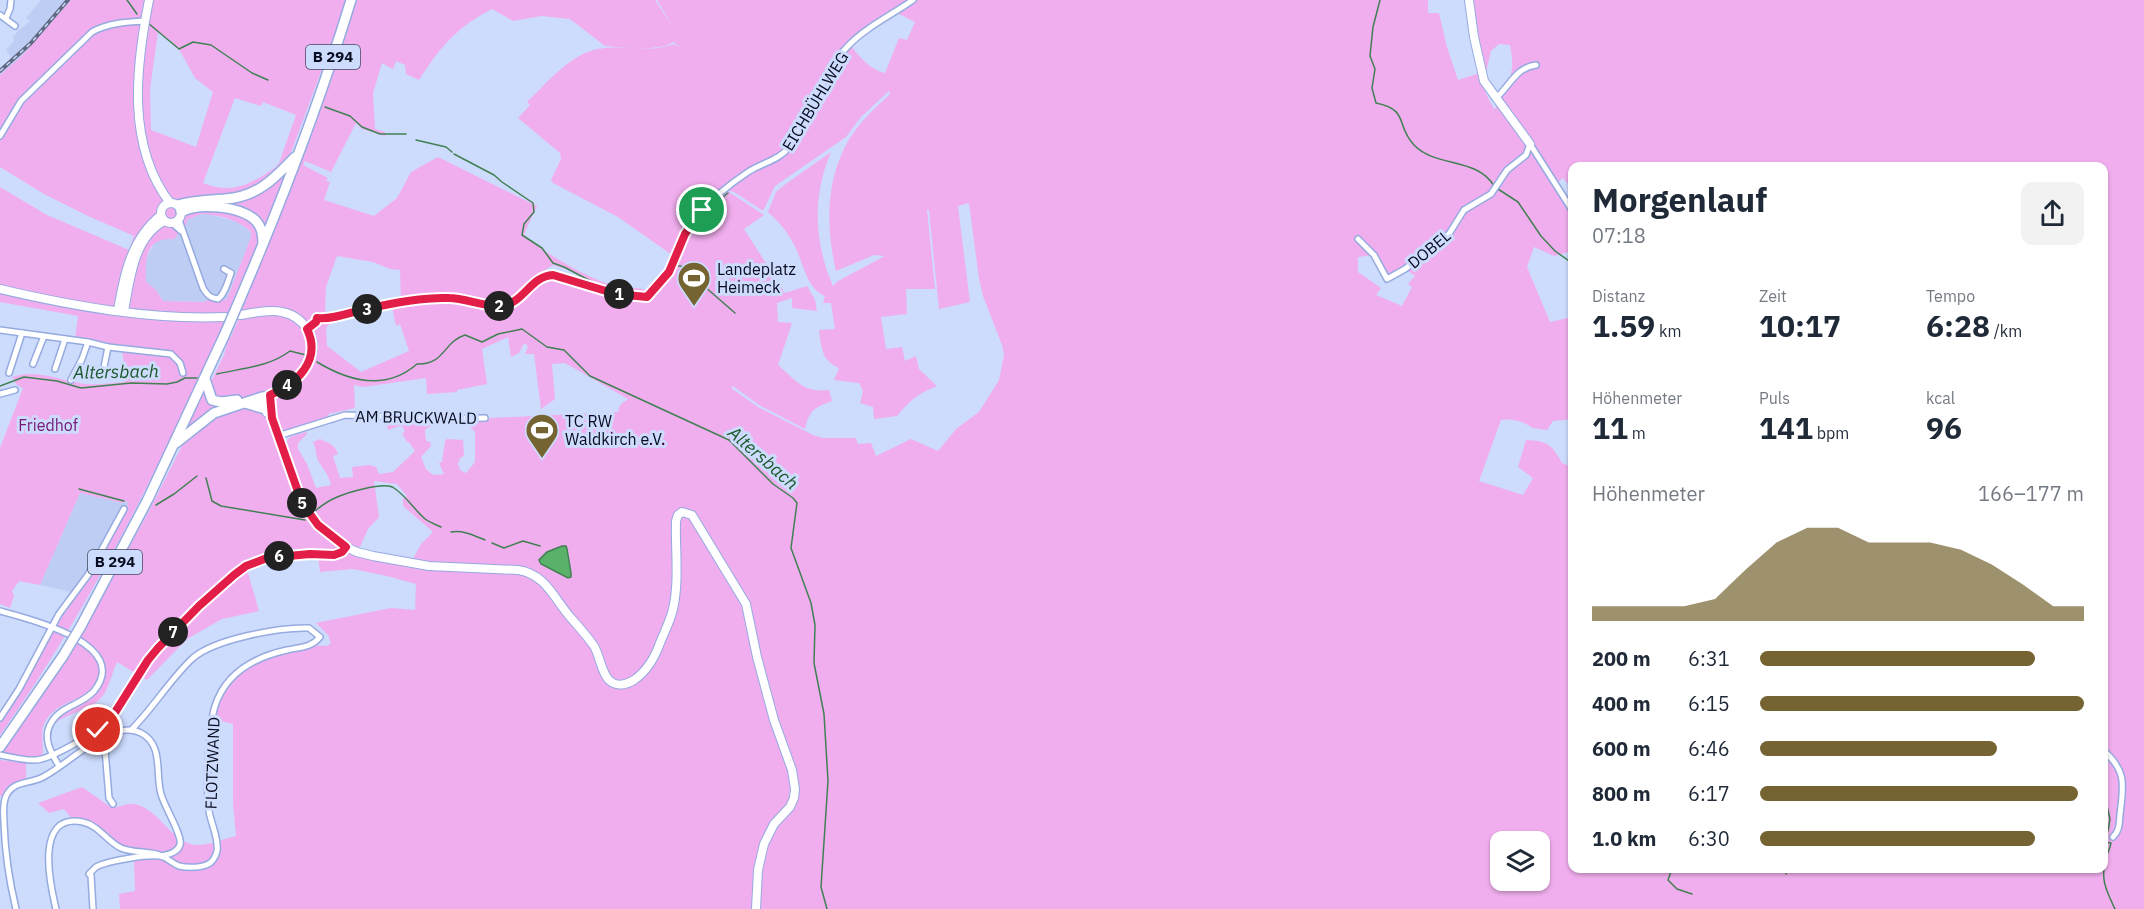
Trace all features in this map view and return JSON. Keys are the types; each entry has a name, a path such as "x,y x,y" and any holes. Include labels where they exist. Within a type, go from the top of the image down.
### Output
{"highway":[{"name":"B 294","path":"0,747 81,626 176,443 278,210 351,0"},
{"path":"171,213 195,201 240,197 252,193 271,182 299,153"},
{"path":"171,213 195,207 217,207 251,217 260,227 263,243"},
{"path":"205,379 209,396 216,402 247,402 265,409"},
{"path":"176,443 214,413 266,396"}],"street":[{"path":"11,0 10,9 3,17 15,26"},
{"path":"149,0 144,21 138,92 145,150 161,192 182,232 203,288 213,298 221,297 231,273 224,269"},
{"name":"EICHBÜHLWEG","path":"307,329 316,322 317,318 325,319 370,308 434,298 457,298 504,306 515,301 532,284 543,277 553,275 616,294 647,297 669,272 685,234 697,215 739,178 756,167 777,159 790,146 820,88 845,49 880,20 913,0"},
{"path":"1469,0 1482,74 1487,88 1530,144 1568,204"},
{"path":"0,136 21,101 92,32 124,22 144,21"},
{"path":"1496,99 1516,74 1536,65"},
{"name":"DOBEL","path":"1358,239 1374,255 1387,279 1438,245 1449,234 1464,210 1491,194 1507,170 1526,155 1530,144"},
{"path":"1526,155 1531,154 1537,157"},
{"path":"121,311 128,295 131,273 139,250 151,231 171,213"},
{"path":"121,311 124,279 133,252 146,229 171,213"},
{"path":"0,289 66,303 143,314 225,317"},
{"path":"128,295 130,301 143,314"},
{"path":"240,315 271,311 284,312 298,318 307,329 312,343 308,366 294,381 266,396"},
{"path":"0,330 88,342 108,347 171,354 180,363 183,374"},
{"path":"9,373 22,333"},
{"path":"33,364 44,336"},
{"path":"55,369 65,339"},
{"path":"70,380 82,359 88,342"},
{"path":"104,367 108,347"},
{"path":"0,394 15,390"},
{"path":"266,396 265,409 272,418"},
{"path":"266,396 278,436 305,507 318,525 346,547 373,556 429,566 518,570 532,574 546,584 583,631 595,647 608,679 615,684 623,685 639,676 649,665 667,628 673,612 676,588 676,521 682,512 692,515 746,604 756,657 774,720 792,770 795,798 774,825 764,844 758,870 756,909"},
{"name":"AM BRUCKWALD","path":"278,436 345,415 436,419 485,418"},
{"path":"0,718 20,689 59,614 88,575 124,509"},
{"path":"0,756 37,760 80,740 107,723 158,648 199,606 240,571 267,558 310,554 334,555 342,552 346,547"},
{"path":"0,611 52,628 89,645 100,657 102,669 99,683 94,691 85,700 61,712 51,722 47,736 48,746 59,766"},
{"name":"FLOTZWAND","path":"132,729 154,706 181,670 194,657 216,644 294,628 309,628 320,637 312,645 278,652 249,664 238,670 226,682 215,706 211,733 208,800 217,852 212,862 204,866 180,866 162,856"},
{"path":"16,909 4,847 5,797 14,787 42,778 104,737 132,729 149,738 155,748 160,793 181,843 175,852 162,856 134,858 95,867 90,874 93,909"},
{"path":"104,737 109,798 113,804"},
{"path":"2108,755 2116,764 2122,777 2123,788 2120,824 2118,832 2113,837"},
{"path":"56,909 49,875 49,850 53,835 64,824 74,821 83,822 118,847 139,853 157,853 162,856"}],"shaded area":[{"path":"41,0 71,0 22,56 0,75 0,68 12,58 6,50 14,41 13,37 30,21 26,18"},
{"path":"201,214 237,222 251,232 227,299 217,302 208,299 206,302 163,301 146,282 145,266 148,255 156,241 163,238 174,239 186,225 187,220"},
{"path":"80,493 123,503 128,501 128,505 76,593 40,585"},
{"path":"566,546 567,549 571,573 571,577 568,578 541,564 539,560 547,552"}],"green space":[{"name":"Friedhof","path":"71,0 345,0 335,34 292,150 279,170 285,175 273,206 236,297 195,386 141,499 98,580 51,659 0,735 0,718 44,641 128,505 127,501 123,503 80,493 40,585 19,581 12,591 14,596 10,608 0,604 0,448 23,388 17,385 12,377 40,374 96,384 124,382 127,377 122,349 75,340 78,316 0,302 0,187 47,215 129,250 134,236 44,194 0,167 0,75 22,56","holes":["158,32 179,49 195,78 213,92 196,147 151,130 150,89","235,98 261,106 263,102 296,115 276,167 250,183 232,188 203,183","201,214 214,215 228,218 251,232 227,299 217,302 207,299 206,302 163,301 156,290 146,282 147,258 152,246 164,239 174,239 186,225 187,220"]},
{"path":"357,0 655,0 673,27 657,0 1428,0 1428,13 1439,13 1458,80 1480,73 1466,0 2144,0 2144,909 120,909 119,894 135,891 134,858 129,851 88,824 74,821 64,809 49,813 38,803 82,787 112,808 133,804 144,807 187,843 205,844 236,836 233,804 233,724 212,719 225,687 239,671 262,659 306,647 327,646 331,643 328,635 316,623 391,608 415,610 416,584 353,569 320,572 318,556 340,557 349,552 411,563 421,544 433,532 403,506 403,499 407,496 397,484 374,481 379,517 368,529 359,549 315,527 339,547 337,553 277,554 253,560 233,573 205,598 201,596 205,600 246,566 259,611 222,619 187,639 147,680 117,662 106,690 94,704 53,723 63,713 85,702 84,696 65,704 49,716 43,727 42,756 26,757 2,753 79,639 182,446 184,433 231,337 299,164 339,57","holes":["492,9 513,21 541,16 570,19 605,46 637,49 593,50 572,60 553,76 527,102 530,105 518,118 560,153 561,159 551,180 553,183 618,217 675,257 668,272 651,291 600,281 551,255 524,234 537,206 438,157 411,172 397,198 374,216 324,200 330,182 326,181 328,178 303,165 305,161 331,172 356,123 362,129 385,136 385,132 375,129 373,93 382,63 393,69 396,61 405,65 406,74 419,80 450,39 469,23","895,12 915,22 907,40 899,38 885,73 870,66 850,45","674,42 680,48 674,44 665,47 645,49","1499,44 1510,45 1512,69 1509,81 1496,101 1499,105 1494,109 1485,92 1489,90 1484,81 1491,51","889,91 890,94 860,124 840,158 834,176 829,213 836,271 874,255 885,256 838,281 833,286 822,253 818,219 821,185 831,152 776,192 768,212 790,238 813,287 825,296 823,303 831,303 835,329 819,330 826,357 829,362 839,368 834,380 859,383 863,391 860,403 873,407 874,419 897,416 915,398 937,386 919,369 916,356 905,361 902,347 886,349 881,317 907,314 906,289 935,289 927,210 929,210 939,309 970,302 958,206 969,203 979,279 1004,355 999,380 979,412 956,429 938,451 911,439 876,456 871,443 858,444 856,438 823,438 813,435 758,407 731,388 733,386 759,405 805,429 814,410 832,401 829,390 806,388 778,365 792,323 778,322 777,303 792,298 792,308 817,311 815,300 807,286 785,293 744,229 764,215 726,190 734,192 763,211 775,186 846,137 861,117","1374,255 1387,279 1405,269 1415,276 1408,284 1412,287 1402,306 1376,295 1381,288 1358,272 1358,257","337,256 373,262 390,269 400,270 401,302 325,313 326,287","553,265 569,270 588,281 587,284 542,275 542,272","392,306 396,326 400,324 409,351 361,372 327,346 326,328 330,323","508,337 511,357 519,353 524,343 528,346 525,354 534,354 541,409 555,399 552,364 565,363 628,399 620,405 618,412 490,418 488,421 466,422 475,432 475,462 466,473 460,470 458,464 460,458 464,456 463,440 447,439 445,441 442,462 439,463 444,474 433,475 426,469 421,457 431,446 430,442 426,441 425,430 433,424 432,420 385,418 388,430 403,427 405,432 402,433 415,451 393,472 379,474 376,467 369,465 352,467 353,477 340,478 333,456 338,454 337,451 331,444 320,439 313,442 318,460 331,485 316,488 307,464 298,449 298,443 307,432 292,436 287,440 287,448 304,497 275,434 329,417 328,414 355,408 354,385 363,387 426,378 427,394 457,392 457,390 487,384 482,349"]},
{"path":"0,760 26,763 26,781 5,797 0,796"}],"waterway":[{"path":"127,0 137,14"},
{"path":"1380,0 1373,27 1370,56 1375,69 1372,88 1376,103 1387,106 1398,114 1408,138 1423,152 1467,166 1487,177 1494,186"},
{"path":"148,23 179,49 193,42 211,45 252,73 268,80"},
{"path":"325,107 350,116 362,127 380,134 406,134"},
{"path":"416,140 446,147 452,152"},
{"path":"454,154 494,175 533,203 534,212 524,224 522,235 542,248 553,263 602,287"},
{"path":"1498,189 1518,202 1541,236 1555,251 1568,260"},
{"path":"676,266 699,217 728,193"},
{"path":"672,271 676,266 681,266 735,313"},
{"name":"Altersbach","path":"317,362 355,379 380,381 393,378 417,364 433,361 458,338 465,335 482,342 498,334 522,329 547,347 564,350 590,376 729,440 773,484 793,498 797,503 791,548 811,603 815,625 814,663 824,714 828,781 821,887 827,909"},
{"name":"Altersbach","path":"217,374 264,364 290,351 306,355"},
{"name":"Altersbach","path":"0,386 24,377 57,381 81,388 131,383 167,384 185,378 197,378"},
{"path":"156,505 197,476"},
{"path":"206,478 212,501 221,506 305,520"},
{"path":"315,511 347,493 365,488 389,486 402,495 426,519 441,527"},
{"path":"79,489 124,501"},
{"path":"451,532 464,532 485,540"},
{"path":"492,543 504,548 523,541 540,546"},
{"path":"2108,810 2110,819 2108,831"},
{"path":"2108,843 2111,843 2108,853"},
{"path":"1671,873 1668,880 1677,889 1692,894"},
{"path":"2104,873 2107,890 2115,909"}],"railway":[{"path":"0,71 31,43 68,0"}],"place":[{"name":"Landeplatz Heimeck","path":"694,307"},
{"name":"TC RW Waldkirch e.V.","path":"542,459"}],"route":[{"path":"98,730 114,714 158,648 199,606 246,566 279,556 334,555 342,552 346,547 318,525 305,507 272,418 270,395 294,381 308,366 312,343 307,329 316,322 317,318 325,319 370,308 434,298 463,299 504,306 515,301 532,284 548,275 561,276 616,294 647,297 669,272 685,234 702,210"}]}
